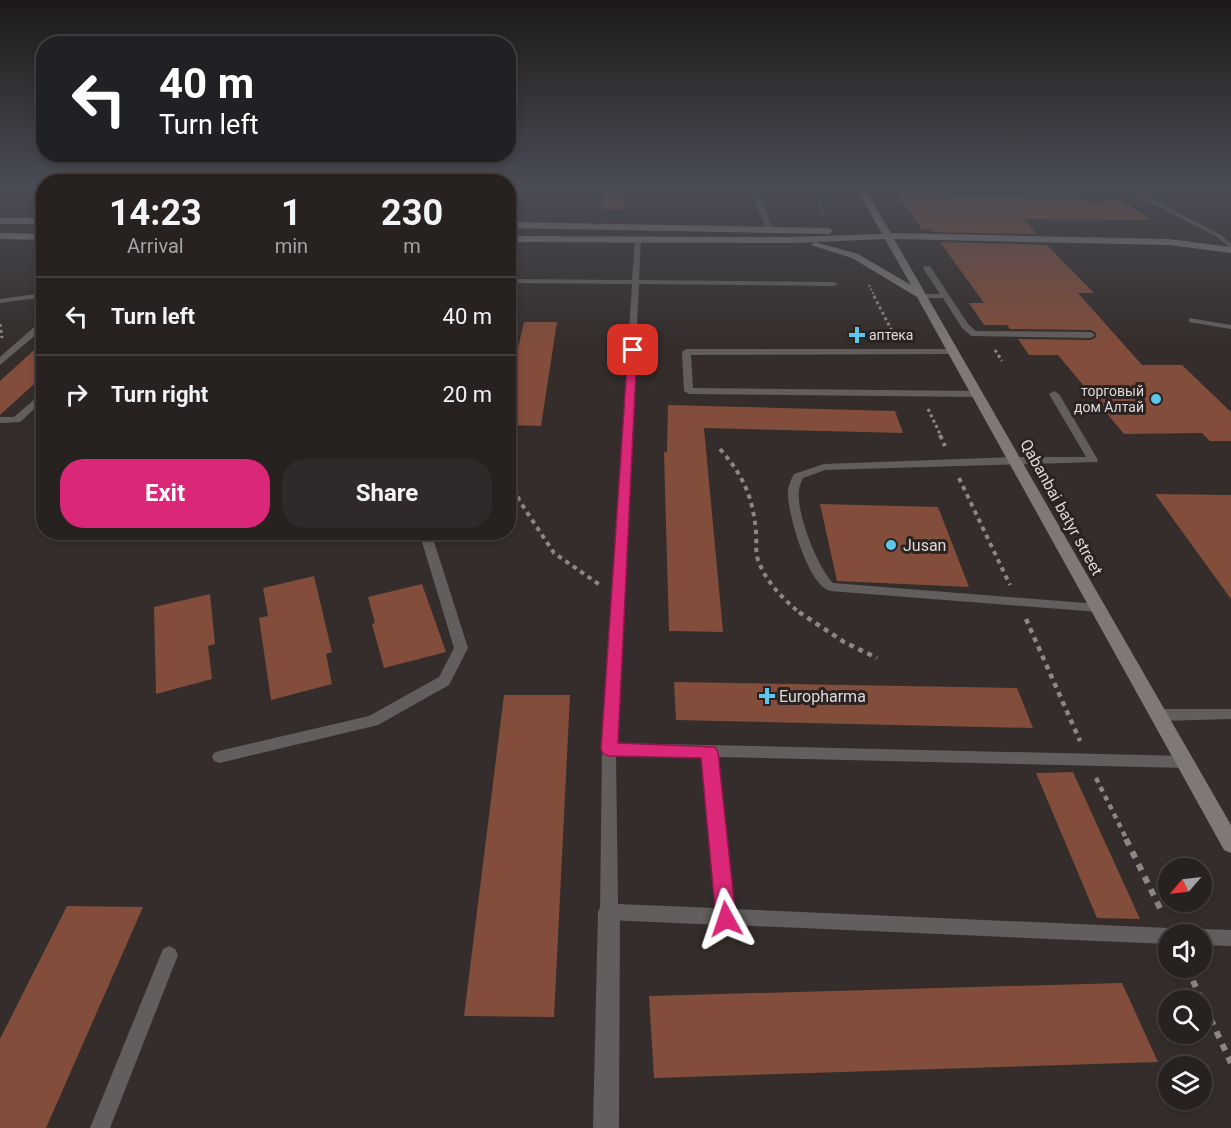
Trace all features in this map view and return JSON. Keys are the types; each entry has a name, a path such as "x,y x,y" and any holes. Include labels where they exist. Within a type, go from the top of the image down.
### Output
{"main road":[{"path":"736,240 800,240"},
{"path":"791,240 855,256 922,296"},
{"name":"Qabanbai batyr street","path":"891,240 1231,844"},
{"path":"1090,240 1169,242 1231,249"}],"street":[{"path":"606,1128 609,912"}],"lane":[{"path":"638,240 609,749 609,912 726,919 1158,930"},
{"path":"927,268 965,326 974,334 1091,335"},
{"path":"516,281 834,284"},
{"path":"0,301 36,296"},
{"path":"922,296 945,296"},
{"path":"1192,320 1231,327"},
{"path":"2,359 36,330"},
{"path":"953,352 686,351 689,391 978,394"},
{"path":"1054,394 1093,460 1015,460 824,467 798,476 793,493 805,545 822,579 835,589 1098,608"},
{"path":"0,420 17,420 36,402"},
{"path":"219,758 373,721 444,681 461,648 427,540"},
{"path":"1160,715 1231,714"},
{"path":"609,749 1186,762"},
{"path":"709,752 726,919"},
{"path":"1212,937 1231,938"},
{"path":"100,1128 169,955"}],"path":[{"path":"855,256 903,352"},
{"path":"921,394 1018,602 1087,760 1165,924"},
{"path":"720,449 743,477 756,530 756,556 761,570 786,600 824,632 844,645 877,658"},
{"path":"516,490 519,500 554,553 618,597"},
{"path":"1192,978 1231,1063"}],"building":[{"path":"940,242 1047,245 1094,293 1078,293 1142,365 1182,365 1231,412 1231,441 1210,441 1202,433 1124,434 1058,355 1029,355 1018,339 1091,340 1096,337 1096,333 1091,330 1010,329 1007,325 984,325 969,303 984,303"},
{"path":"524,322 557,322 541,426 516,425 516,356"},
{"path":"36,348 36,382 0,415 0,381"},
{"path":"668,405 895,411 903,433 704,428 723,632 669,631 664,452 667,452"},
{"path":"1155,494 1231,495 1231,599"},
{"name":"Jusan","path":"820,504 938,507 969,587 837,581"},
{"path":"314,576 332,652 326,654 332,684 271,700 259,618 268,616 263,588"},
{"path":"422,584 446,652 384,668 372,624 375,623 368,597"},
{"path":"210,594 215,644 208,646 212,679 156,694 154,607"},
{"path":"674,682 1017,688 1033,728 676,720"},
{"path":"504,695 570,695 554,1017 464,1016"},
{"path":"1073,772 1140,919 1097,918 1036,773"},
{"path":"67,906 143,907 46,1128 0,1128 0,1039"},
{"path":"1122,983 1158,1062 654,1078 649,996"}],"place":[{"name":"аптека","path":"857,335"},
{"name":"торговый дом Алтай","path":"1156,399"},
{"name":"Jusan","path":"891,545"},
{"name":"Europharma","path":"767,696"}],"route":[{"path":"633,350 609,749 709,752 726,919"}]}
